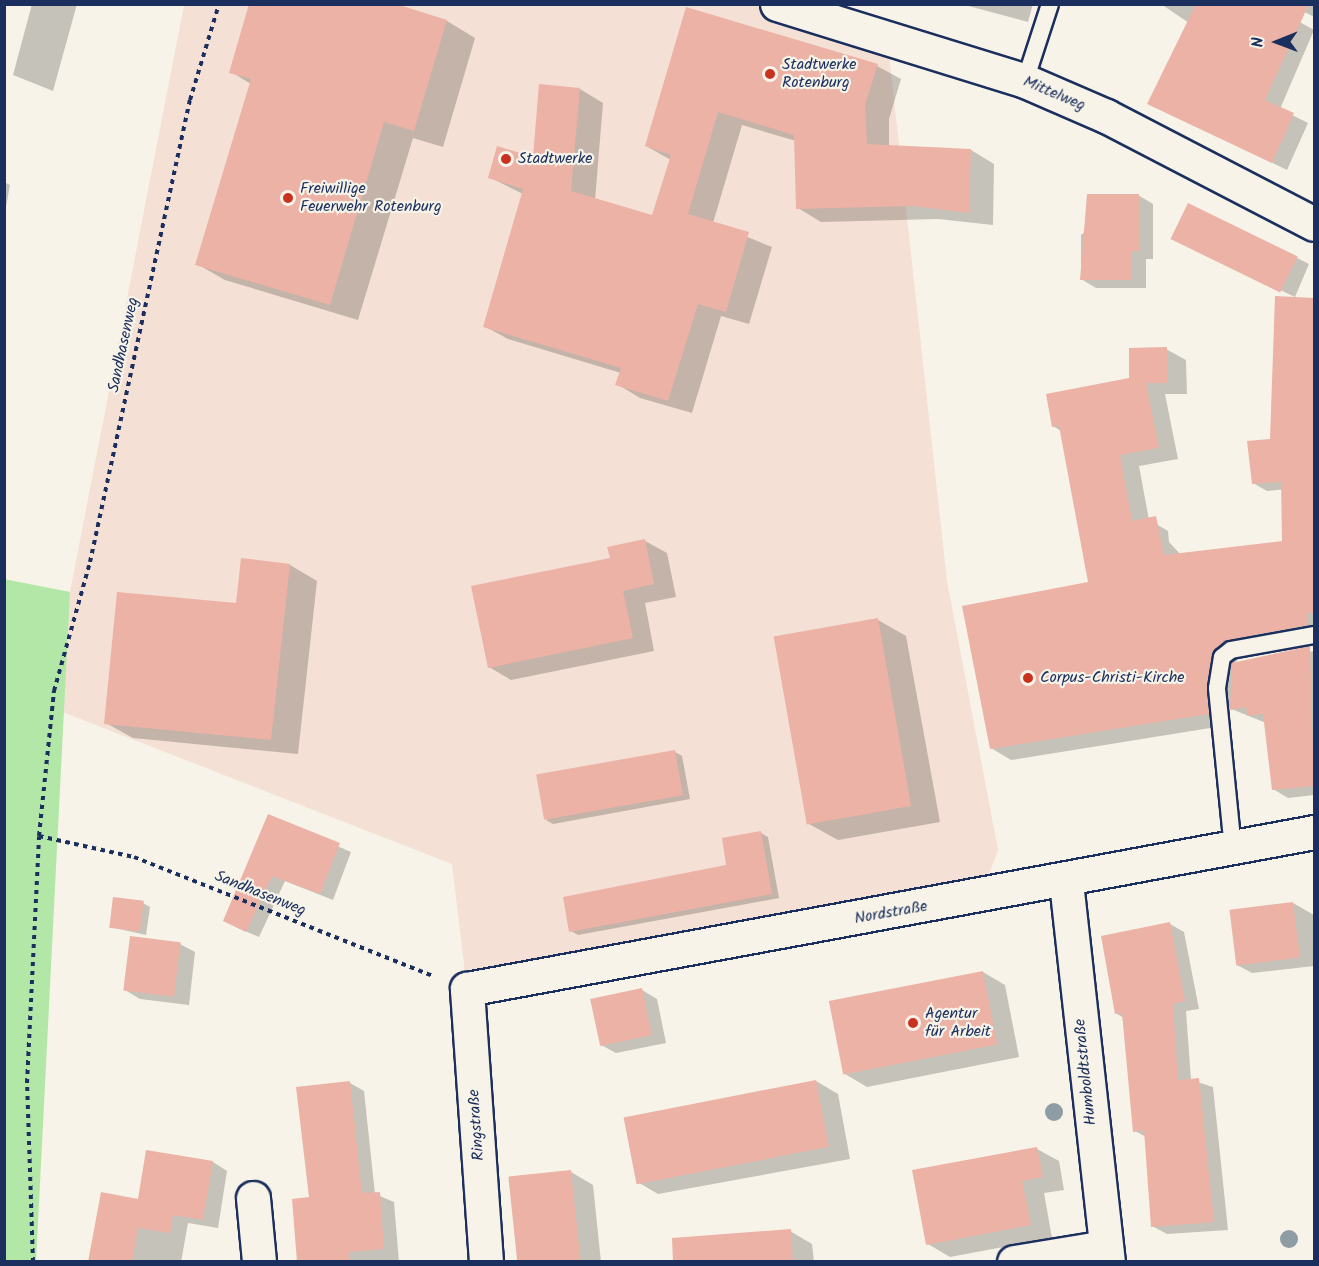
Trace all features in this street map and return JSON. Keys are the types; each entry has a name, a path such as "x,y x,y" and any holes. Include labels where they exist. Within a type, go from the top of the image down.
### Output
{"street":[{"name":"Mittelweg","path":"777,4 1025,81 1106,116 1311,212"},
{"name":"Nordstraße","path":"468,989 1066,882 1314,832"},
{"name":"Humboldtstraße","path":"1066,882 1107,1255"},
{"name":"Ringstraße","path":"468,989 486,1262"},
{"path":"253,1198 259,1262"},
{"path":"1014,1262 1107,1255"}],"lane":[{"path":"1025,81 1050,4"},
{"path":"1233,849 1216,688 1222,657 1231,650 1314,635"}],"path":[{"name":"Sandhasenweg","path":"33,1262 27,1083 39,836 54,691 90,562 190,100 219,4"},
{"name":"Sandhasenweg","path":"39,836 134,857 468,989"}],"shaded area":[{"path":"184,5 807,5 888,45 947,581 998,850 981,896 467,989 452,864 60,711 70,592"}],"green space":[{"path":"4,579 70,592 36,1262 4,1261"}],"building":[{"name":"Freiwillige Feuerwehr Rotenburg","path":"249,4 396,4 447,20 414,131 384,122 330,305 195,265 251,79 229,73"},
{"path":"1196,4 1309,4 1265,100 1294,113 1272,163 1147,104"},
{"path":"686,7 878,64 865,105 867,144 971,149 969,213 913,206 796,209 794,135 718,112 688,214 749,232 726,312 698,304 668,401 615,385 621,368 483,327 523,189 488,178 497,146 533,157 539,84 580,88 571,191 652,215 671,155 645,146"},
{"path":"1087,194 1139,194 1139,251 1131,251 1131,280 1080,280"},
{"path":"1188,203 1298,256 1280,292 1170,239"},
{"path":"1275,296 1314,298 1314,613 1307,613 1308,625 1229,640 1216,649 1207,687 1209,714 990,749 962,606 1088,582 1059,426 1052,427 1046,394 1129,378 1129,348 1167,347 1167,383 1146,383 1159,448 1120,455 1132,521 1156,516 1164,555 1282,541 1281,482 1252,484 1247,441 1270,439"},
{"path":"645,539 654,584 623,591 633,638 488,668 471,586 610,558 607,547"},
{"path":"241,558 290,564 271,740 104,724 117,592 236,603"},
{"path":"878,618 911,806 807,825 774,636"},
{"path":"1310,646 1314,786 1272,790 1263,714 1247,716 1246,707 1230,710 1232,663"},
{"path":"675,750 683,795 544,820 536,774"},
{"path":"268,814 340,843 320,894 272,876 246,932 223,921"},
{"path":"761,831 772,894 569,932 563,897 726,865 722,838"},
{"path":"113,897 144,901 140,932 109,928"},
{"path":"1293,902 1300,958 1236,965 1229,910"},
{"path":"1170,922 1185,1001 1173,1004 1178,1080 1199,1078 1214,1222 1151,1227 1144,1130 1133,1132 1122,1013 1115,1014 1101,936"},
{"path":"130,936 181,942 174,997 123,991"},
{"name":"Agentur für Arbeit","path":"983,971 997,1045 843,1075 829,1001"},
{"path":"642,988 652,1035 600,1046 590,999"},
{"path":"816,1080 829,1147 637,1184 624,1117"},
{"path":"350,1081 362,1193 380,1192 384,1249 349,1252 350,1262 297,1262 292,1199 309,1197 296,1087"},
{"path":"1037,1147 1043,1177 1022,1181 1031,1225 926,1245 912,1170"},
{"path":"146,1150 213,1161 203,1220 173,1215 170,1233 138,1228 132,1262 88,1262 101,1192 138,1199"},
{"path":"571,1170 581,1261 517,1262 508,1177"},
{"path":"791,1229 793,1262 673,1262 672,1238"}],"place":[{"name":"Stadtwerke Rotenburg","path":"770,74"},
{"name":"Stadtwerke","path":"506,159"},
{"name":"Freiwillige Feuerwehr Rotenburg","path":"288,198"},
{"name":"Corpus-Christi-Kirche","path":"1028,678"},
{"name":"Agentur für Arbeit","path":"913,1023"}]}
